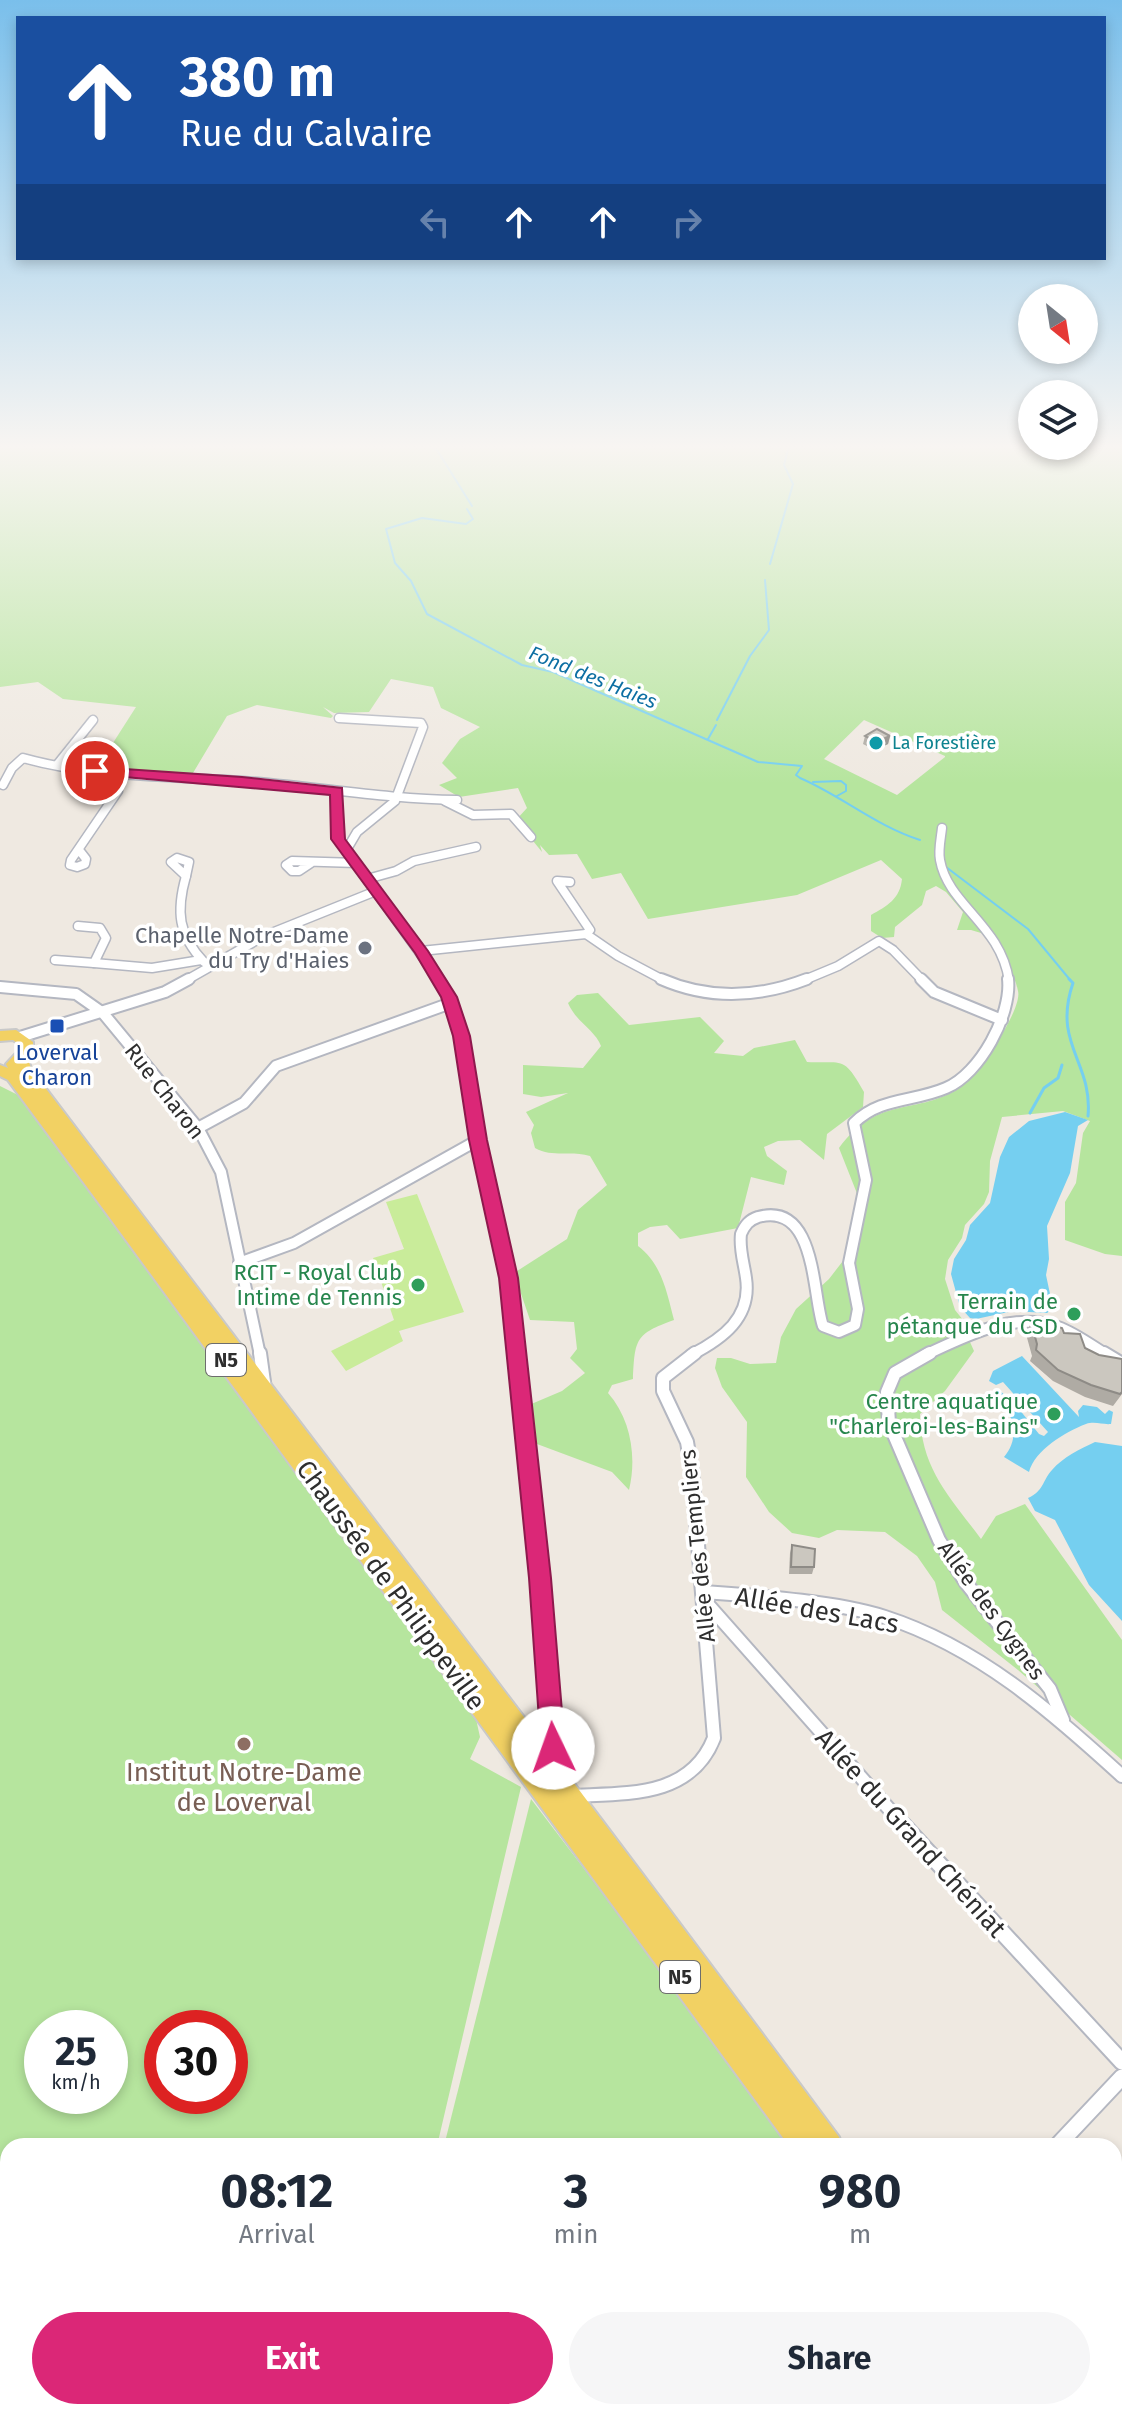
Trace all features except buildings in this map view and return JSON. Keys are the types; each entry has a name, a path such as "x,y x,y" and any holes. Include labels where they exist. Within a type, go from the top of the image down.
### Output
{"main road":[{"name":"N5","path":"0,1069 13,1040"},
{"name":"Chaussée de Philippeville","path":"13,1040 24,1070 263,1399 535,1767 824,2138"},
{"name":"Chaussée de Philippeville","path":"0,1069 13,1076 263,1399"},
{"name":"Chaussée de Philippeville","path":"563,1802 798,2138"}],"street":[{"path":"339,718 421,723 423,727 392,806 357,832 347,849"},
{"path":"57,765 93,720"},
{"path":"3,785 12,768 23,758 116,773 242,781 395,799 457,800"},
{"path":"79,850 118,791 116,773"},
{"path":"337,791 336,830 367,879 421,951 451,1003 461,1036 478,1140 508,1278 539,1563 553,1748 535,1767"},
{"path":"442,800 475,816 510,813 517,816 531,837"},
{"name":"Allée des Templiers","path":"563,1802 664,1786 685,1778 704,1760 714,1738 687,1442 667,1404 663,1378 682,1360 720,1339 738,1321 748,1284 740,1237 751,1220 761,1216 781,1217 798,1231 816,1276 818,1314 823,1326 839,1332 855,1325 858,1309 849,1263 866,1180 854,1123 870,1108 953,1085 972,1066 1002,1020 1010,992 1004,958 996,941 962,904 940,862 942,828"},
{"path":"438,844 444,853"},
{"path":"367,879 444,853 476,847"},
{"path":"311,863 357,863"},
{"path":"186,876 180,898 179,927 188,947 205,963"},
{"path":"570,882 557,881 590,930 586,934"},
{"path":"13,1040 165,992 205,963 376,891"},
{"path":"78,926 100,928 106,938 94,963"},
{"path":"421,951 586,934 627,963 646,972 694,990 736,997 799,982 853,959 879,941 893,950 934,992 1002,1020"},
{"path":"55,960 152,968 205,963"},
{"path":"0,987 76,994 103,1013"},
{"path":"198,1128 244,1103 276,1066 451,1003"},
{"name":"Rue Charon","path":"103,1013 198,1128 221,1172 266,1381 263,1399"},
{"path":"239,1263 294,1243 478,1140"},
{"name":"Allée des Cygnes","path":"1063,1720 1050,1689 966,1583 939,1540 889,1423 887,1392 895,1373 922,1357 978,1330 1025,1322 1057,1326 1122,1364"},
{"name":"Allée des Lacs","path":"703,1596 753,1595 884,1616 934,1636 990,1668 1063,1720 1122,1776"},
{"name":"Allée du Grand Chéniat","path":"703,1596 987,1919 1122,2062"},
{"path":"1065,2138 1122,2077"}],"green space":[{"path":"0,558 1122,558 1122,1256 1105,1254 1065,1240 1065,1202 1076,1183 1083,1133 1090,1121 1063,1111 1002,1117 990,1161 989,1192 984,1204 965,1225 962,1238 948,1260 945,1279 955,1310 972,1331 970,1342 974,1351 945,1391 920,1414 932,1467 948,1495 981,1539 996,1516 1025,1504 1122,1640 1122,1760 1018,1670 942,1610 935,1582 917,1556 885,1532 837,1530 819,1538 792,1533 769,1512 746,1477 747,1422 722,1387 715,1368 717,1358 731,1358 750,1364 776,1363 781,1337 796,1309 829,1279 856,1244 860,1201 839,1148 853,1131 882,1113 942,1097 958,1089 986,1059 1006,1028 1018,1000 1018,991 1014,976 991,936 971,930 957,930 963,912 946,892 936,886 926,891 922,905 895,927 894,937 882,938 871,931 871,915 896,897 902,879 881,860 797,895 648,919 621,873 592,879 577,854 549,855 540,845 542,852 516,820 527,808 518,788 459,797 439,785 457,778 442,763 460,739 480,727 441,708 433,687 391,679 369,712 334,713 323,707 333,716 331,718 257,705 227,716 190,778 95,771 136,707 63,699 38,682 0,687","holes":["864,720 945,756 897,795 824,759"]},
{"path":"598,993 629,1025 700,1017 724,1041 714,1053 743,1056 754,1048 795,1040 807,1062 842,1064 864,1092 863,1107 827,1134 824,1160 800,1140 778,1141 764,1147 767,1156 787,1171 784,1185 751,1177 738,1228 680,1239 667,1225 650,1227 638,1233 638,1246 658,1270 674,1320 644,1334 637,1346 633,1379 612,1385 608,1393 622,1414 630,1439 632,1465 629,1490 612,1472 537,1444 529,1405 562,1391 585,1373 570,1358 577,1349 574,1322 530,1320 514,1273 567,1239 578,1210 607,1185 590,1156 549,1153 535,1148 531,1133 534,1125 526,1112 568,1093 541,1097 523,1094 523,1065 583,1068 601,1046 568,1003 577,995"},
{"name":"Institut Notre-Dame de Loverval","path":"0,1086 24,1098 476,1719 480,1737 470,1759 521,1787 439,2138 0,2138"},
{"name":"RCIT - Royal Club Intime de Tennis","path":"417,1194 464,1312 399,1331 403,1341 346,1371 331,1351 394,1320 373,1258 404,1249 386,1202"},
{"path":"531,1799 789,2138 446,2138"}],"water":[{"path":"1065,1112 1088,1120 1078,1126 1070,1173 1047,1226 1049,1259 1046,1275 1053,1308 1047,1313 1013,1311 970,1318 960,1307 951,1274 954,1259 966,1240 970,1225 990,1203 1000,1157 1009,1137 1029,1121"},
{"name":"Centre aquatique \"Charleroi-les-Bains\"","path":"1022,1356 1079,1417 1078,1411 1083,1405 1097,1407 1105,1414 1109,1410 1113,1412 1111,1424 1086,1424 1052,1443 1037,1456 1029,1472 1004,1457 1013,1441 1013,1424 995,1393 999,1390 1015,1404 1039,1434 1044,1436 1048,1432 1003,1382 996,1385 989,1381 993,1371"},
{"path":"1095,1442 1122,1446 1122,1621 1089,1585 1055,1520 1035,1511 1028,1498 1037,1492 1061,1461"}],"waterway":[{"name":"Fond des Haies","path":"394,558 411,581 427,614 522,665 553,672 758,762 802,766 796,775 800,778 889,827 920,840"},
{"path":"770,564 772,558"},
{"path":"717,720 750,656 769,630 765,580"},
{"path":"708,739 716,725"},
{"path":"813,782 841,781 846,785 846,791 837,796"},
{"name":"Fond des Haies","path":"946,867 1028,929 1071,981"},
{"name":"Fond des Haies","path":"1071,981 1067,1022 1085,1081 1088,1116"},
{"path":"1030,1113 1044,1088 1058,1078 1062,1065"}],"place":[{"name":"La Forestière","path":"876,743"},
{"name":"Chapelle Notre-Dame du Try d'Haies","path":"365,948"},
{"name":"Loverval Charon","path":"57,1026"},
{"name":"RCIT - Royal Club Intime de Tennis","path":"418,1285"},
{"name":"Terrain de pétanque du CSD","path":"1074,1314"},
{"name":"Centre aquatique \"Charleroi-les-Bains\"","path":"1054,1414"},
{"name":"Institut Notre-Dame de Loverval","path":"244,1744"}],"route":[{"path":"95,771 337,791 338,839 421,951 449,997 461,1036 478,1140 508,1278 540,1578 553,1748"}]}
